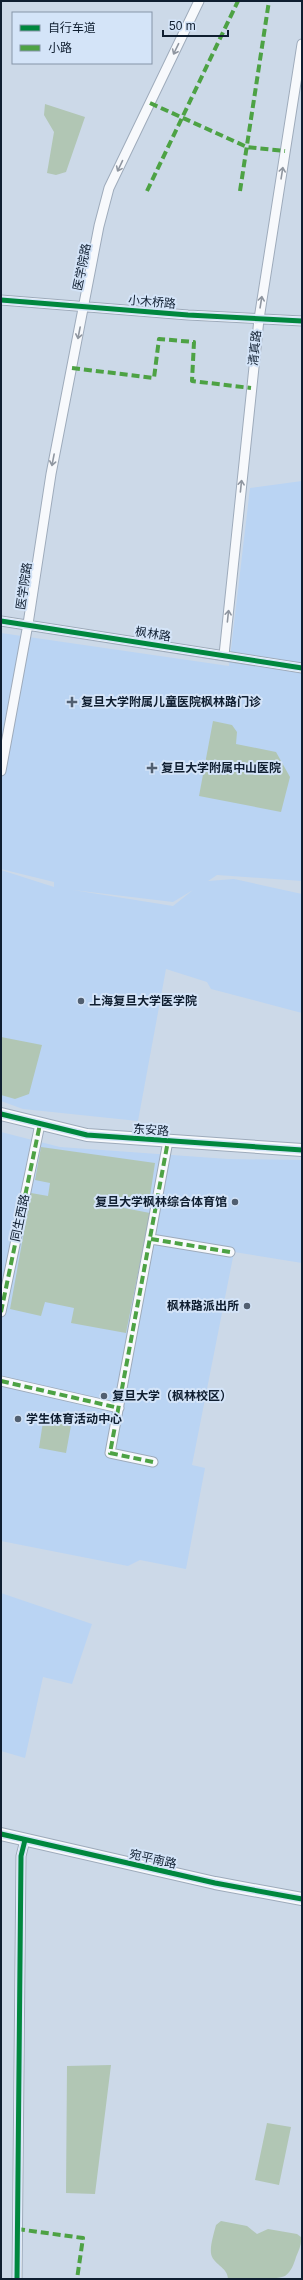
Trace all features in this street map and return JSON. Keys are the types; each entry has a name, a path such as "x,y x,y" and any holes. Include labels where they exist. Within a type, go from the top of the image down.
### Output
{"main road":[{"name":"东安路","path":"1,1114 88,1136 302,1150"},
{"name":"宛平南路","path":"1,1834 215,1883 302,1899"}],"street":[{"name":"医学院路","path":"1,771 28,624 51,474 99,226 109,188 199,1"},
{"name":"清真路","path":"224,654 258,318 302,44"},
{"name":"小木桥路","path":"1,300 84,307 302,321"},
{"name":"枫林路","path":"1,621 224,654 302,668"},
{"name":"同生西路","path":"1,1312 40,1124"},
{"path":"153,1462 110,1453 168,1141"},
{"path":"151,1239 230,1252"},
{"path":"1,1381 119,1408"},
{"path":"17,2279 21,1864 26,1840"}],"shaded area":[{"name":"复旦大学附属中山医院","path":"302,481 302,881 217,875 208,881 234,879 302,894 302,1013 211,989 207,982 166,969 138,1121 23,1109 1,1101 1,870 54,887 54,882 1,869 1,633 229,666 250,488","holes":["73,890 173,902 193,890 173,906"]},
{"name":"复旦大学（枫林校区）","path":"1,1132 60,1147 228,1159 302,1160 302,1263 234,1252 192,1465 205,1468 186,1569 140,1560 128,1566 1,1541"},
{"path":"1,1593 92,1624 72,1684 43,1677 25,1758 1,1751"}],"green space":[{"path":"45,104 85,117 66,172 56,175 47,173 54,132 44,115"},
{"path":"213,721 232,725 237,732 236,744 276,752 290,777 281,812 199,796"},
{"path":"1,1037 42,1045 29,1094 15,1099 1,1095"},
{"path":"41,1147 155,1163 149,1203 126,1198 124,1208 150,1213 126,1333 71,1323 74,1308 45,1302 41,1316 10,1309 31,1193 48,1196 50,1183 35,1180"},
{"path":"44,1415 72,1420 66,1453 39,1448"},
{"path":"111,2065 95,2194 66,2193 67,2066"},
{"path":"267,2123 291,2127 279,2185 255,2180"},
{"path":"221,2221 247,2226 257,2234 268,2229 297,2234 301,2237 300,2247 289,2272 285,2276 274,2278 228,2279 225,2271 214,2260 211,2253 216,2225"}],"marked path":[{"path":"147,191 238,1"},
{"path":"240,191 269,1"},
{"path":"150,103 247,147 285,151"},
{"path":"72,368 154,378 159,339 194,342 192,381 251,388"},
{"path":"1,1312 40,1124"},
{"path":"153,1462 110,1453 168,1141"},
{"path":"151,1239 230,1252"},
{"path":"1,1381 119,1408"},
{"path":"17,2229 83,2238 77,2279"}],"cycle path":[{"path":"1,300 188,315 302,321"},
{"path":"1,621 302,668"},
{"path":"1,1114 87,1135 302,1150"},
{"path":"1,1834 215,1883 302,1899"},
{"path":"17,2279 21,1856 25,1840"}],"place":[{"name":"复旦大学附属儿童医院枫林路门诊","path":"72,702"},
{"name":"复旦大学附属中山医院","path":"152,768"},
{"name":"上海复旦大学医学院","path":"81,1001"},
{"name":"复旦大学枫林综合体育馆","path":"235,1202"},
{"name":"枫林路派出所","path":"247,1306"},
{"name":"复旦大学（枫林校区）","path":"104,1396"},
{"name":"学生体育活动中心","path":"18,1419"}]}
